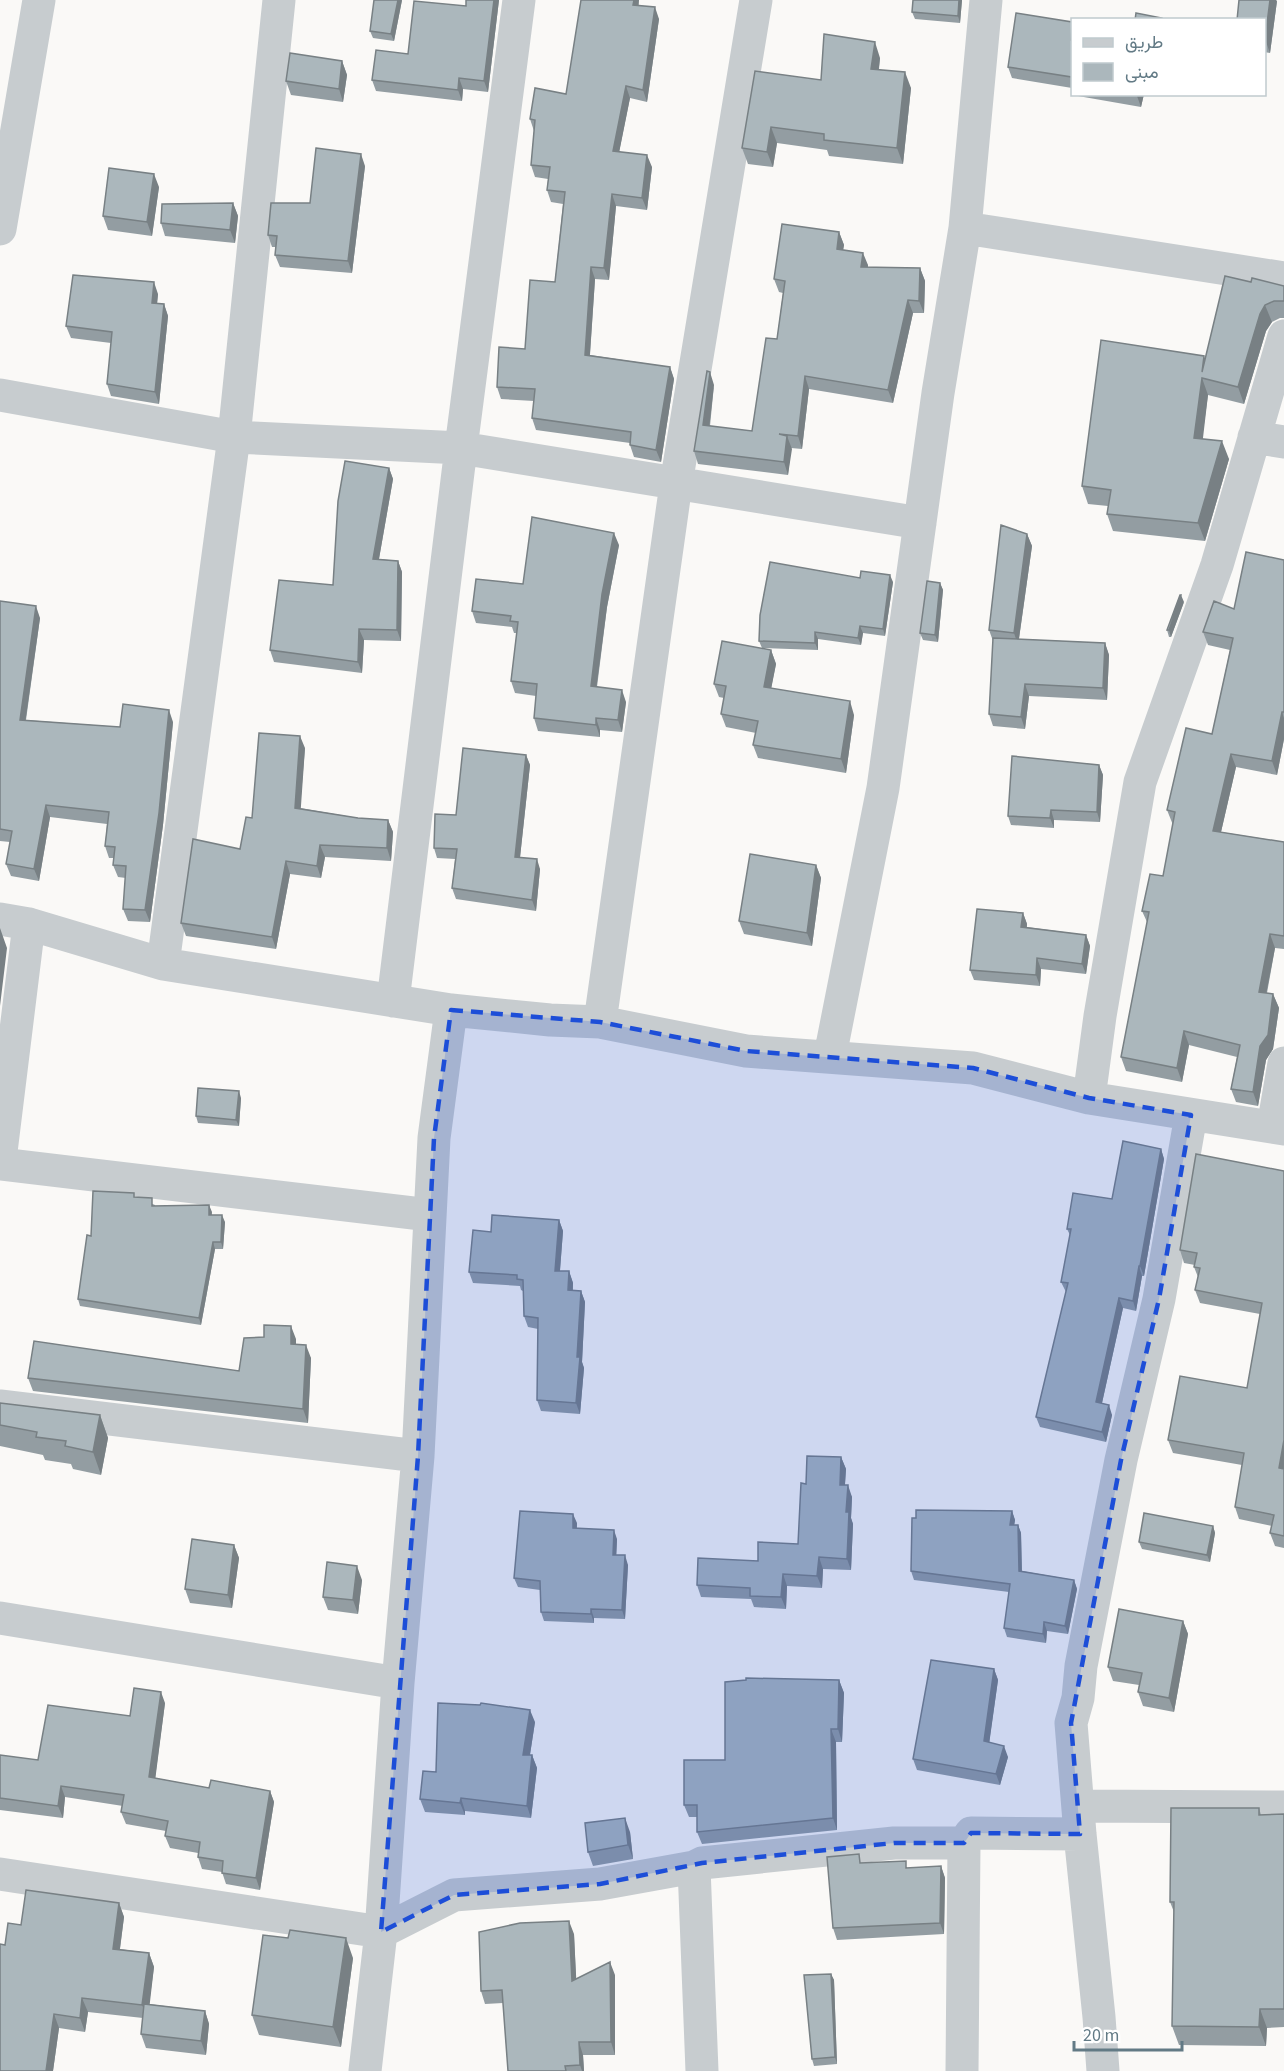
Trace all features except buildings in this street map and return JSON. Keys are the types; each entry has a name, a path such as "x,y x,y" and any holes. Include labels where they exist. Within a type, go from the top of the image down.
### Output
{"street":[{"path":"0,229 39,0"},
{"path":"163,964 234,437 279,0"},
{"path":"393,1001 519,0"},
{"path":"600,1022 676,484 756,0"},
{"path":"830,1056 883,788 938,393 965,228 986,0"},
{"path":"965,228 1284,278"},
{"path":"1089,1098 1100,1016 1140,782 1217,565 1269,440 1284,336"},
{"path":"0,395 234,437 461,448 920,523"},
{"path":"430,1215 0,1162 15,921 163,964 451,1010 550,1020 600,1022 746,1051 973,1068 1089,1098 1279,1128 1284,1063"},
{"path":"365,2071 381,1932 398,1683 418,1456 434,1138 451,1010"},
{"path":"1103,2071 1100,2017 1071,1723 1078,1698 1081,1666 1121,1460 1159,1299 1191,1115"},
{"path":"0,1406 418,1456"},
{"path":"0,1618 398,1683"},
{"path":"962,2071 964,1843 971,1833 1079,1820 1284,1807"},
{"path":"0,1874 381,1932 454,1895 600,1884 694,1867 702,1863 894,1843 964,1843"},
{"path":"694,1867 702,2071"}],"highlighted area":[{"path":"451,1010 600,1022 746,1051 973,1068 1089,1098 1191,1115 1159,1299 1121,1460 1071,1723 1080,1834 971,1833 964,1843 894,1843 702,1863 600,1884 454,1895 381,1932 418,1456 434,1138"}]}
